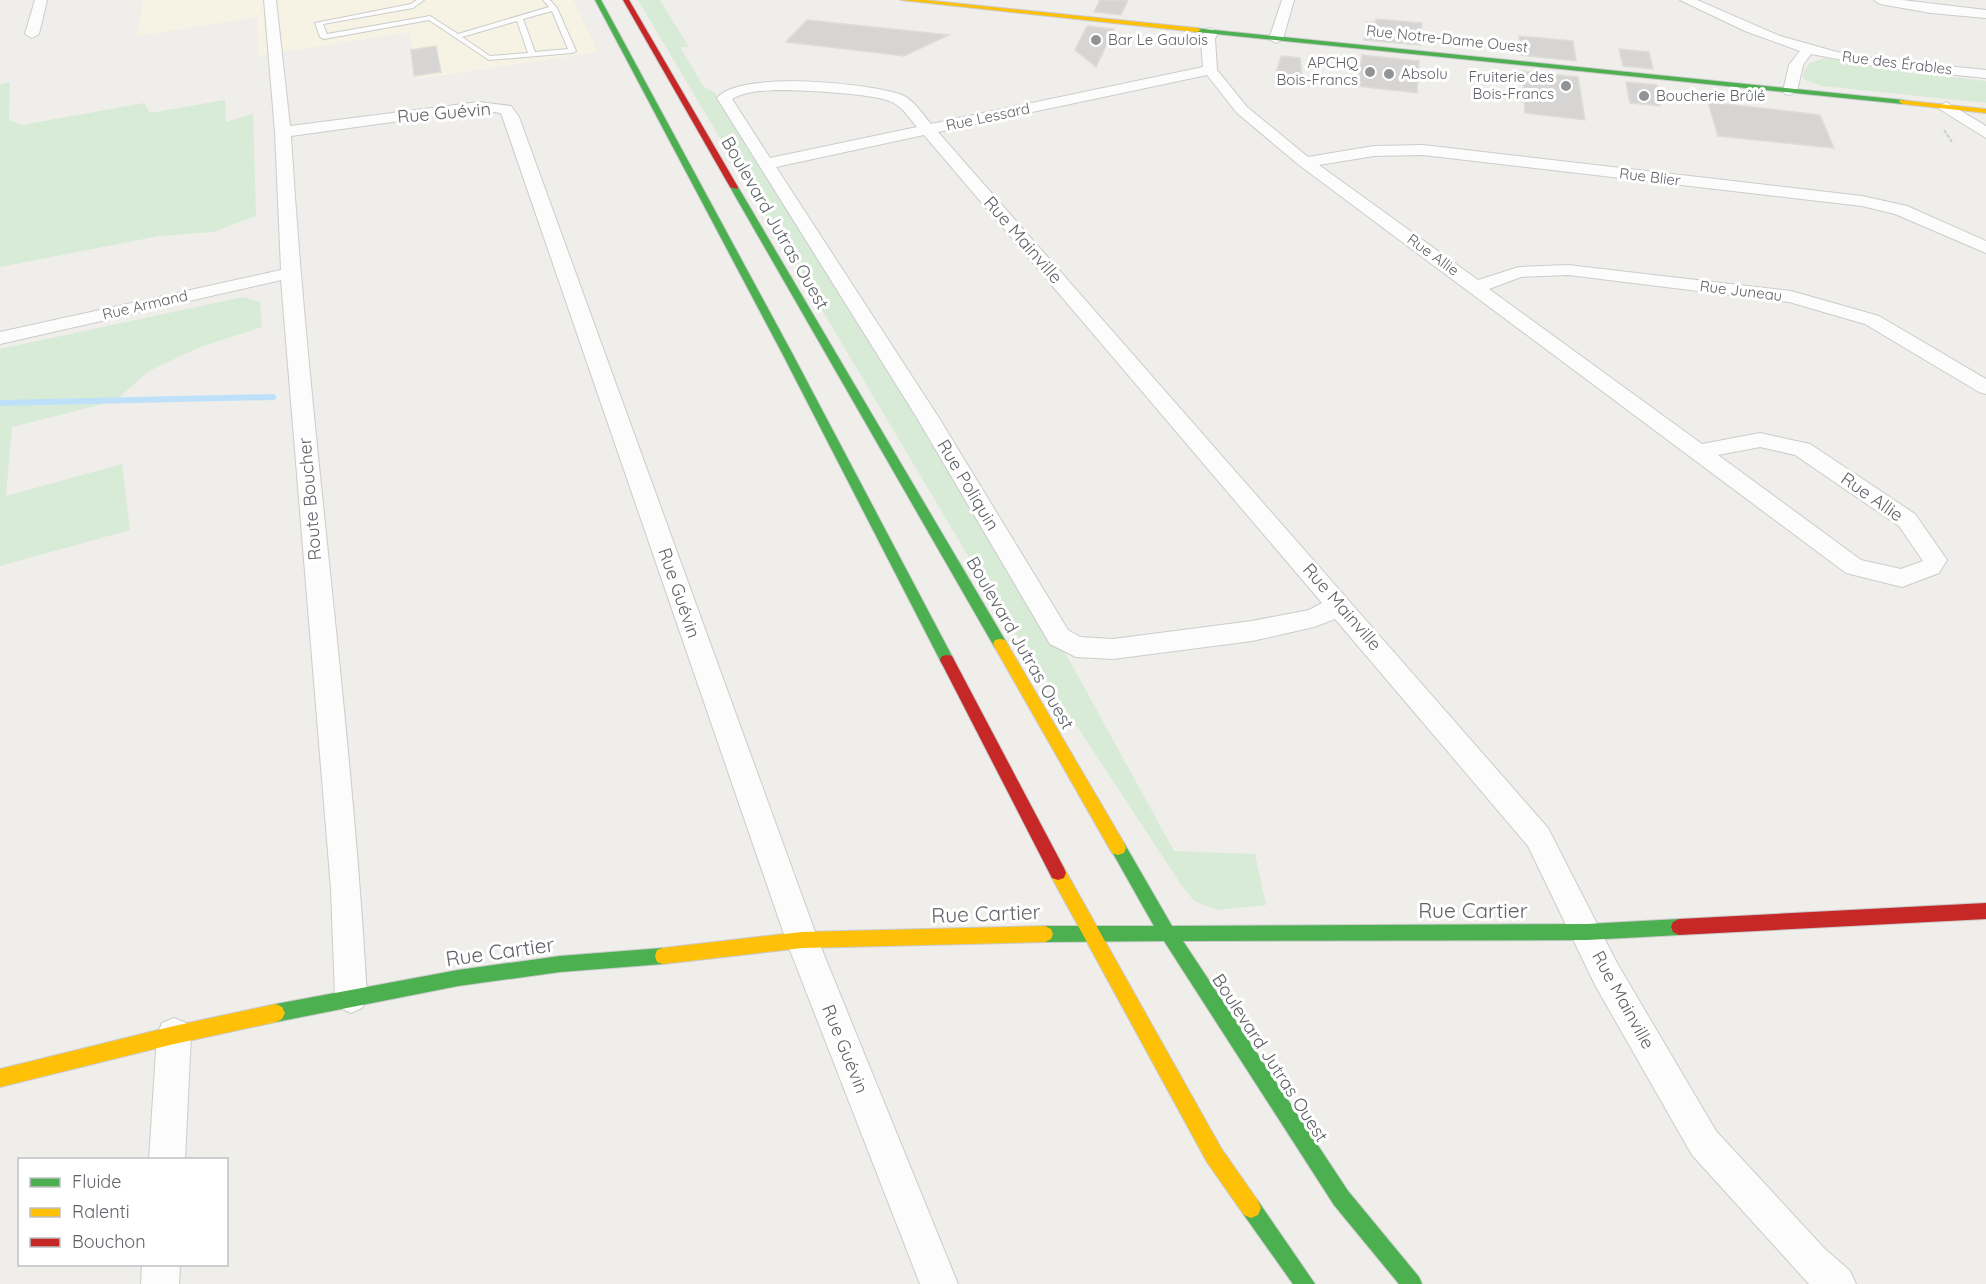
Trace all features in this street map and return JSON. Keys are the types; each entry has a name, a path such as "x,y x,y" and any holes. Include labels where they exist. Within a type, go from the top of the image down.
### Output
{"main road":[{"path":"590,0 600,4 754,291 1089,933 1214,1155 1305,1284"},
{"name":"Boulevard Jutras Ouest","path":"626,0 1167,932 1341,1198 1412,1284"},
{"name":"Rue Notre-Dame Ouest","path":"904,0 1986,111"},
{"name":"Rue Cartier","path":"0,1078 174,1035 351,997 458,978 560,964 635,959 802,940 1167,932 1587,932 1986,911"}],"street":[{"path":"32,34 41,0"},
{"name":"Route Boucher","path":"270,0 283,132 290,273 346,890 351,997"},
{"path":"1276,39 1288,0"},
{"name":"Rue des Érables","path":"1686,0 1761,33 1808,49 1870,62 1986,74"},
{"path":"1880,0 1931,9 1986,14"},
{"path":"1210,70 1208,39 1211,32"},
{"path":"1790,91 1796,65 1808,49"},
{"name":"Rue Lessard","path":"766,164 1210,70"},
{"name":"Rue Allie","path":"1210,70 1242,110 1305,162 1477,287 1697,452 1854,567 1902,578 1931,567 1935,560 1907,520 1802,449 1760,440 1697,452"},
{"name":"Rue Mainville","path":"730,92 747,88 788,85 883,94 898,99 907,106 1538,837 1606,974 1704,1143 1811,1261 1837,1284"},
{"name":"Rue Poliquin","path":"730,92 724,98 928,418 1059,637 1076,647 1113,649 1252,632 1314,618 1340,606"},
{"name":"Rue Guévin","path":"283,132 479,106 506,109 511,117 802,940 939,1284"},
{"path":"1946,107 1986,133"},
{"name":"Rue Blier","path":"1305,162 1374,151 1423,150 1862,201 1901,210 1986,248"},
{"name":"Rue Juneau","path":"1477,287 1519,272 1568,270 1791,297 1872,320 1986,388"},
{"name":"Rue Armand","path":"0,338 290,273"},
{"path":"167,1158 174,1035"},
{"path":"159,1284 161,1266"}],"lane":[{"path":"421,0 319,22 324,37 430,18"},
{"path":"410,3 489,58 572,51 554,8 546,0"},
{"path":"457,36 554,8"},
{"path":"519,18 532,54"}],"shaded area":[{"path":"143,0 573,0 598,52 418,79 409,32 258,56 257,17 137,36"}],"green space":[{"path":"638,0 660,0 689,47 680,47 704,87 714,92 739,129 1072,665 1174,851 1255,854 1266,905 1217,910 1194,901 1180,883 996,603"},
{"path":"1825,58 1890,70 1986,81 1986,103 1822,86 1803,79 1803,73 1810,63"},
{"path":"10,82 9,120 22,125 144,103 150,113 225,100 226,122 253,114 256,216 213,232 159,236 0,267 0,84"},
{"path":"243,297 260,302 262,327 200,347 149,371 115,401 12,427 6,496 122,464 130,530 0,566 0,349"}],"building":[{"path":"1100,0 1128,0 1121,15 1094,12"},
{"path":"1376,19 1422,23 1420,45 1364,40 1367,22 1376,22"},
{"path":"807,20 949,35 904,56 786,42"},
{"path":"1087,26 1114,29 1096,67 1075,50"},
{"path":"1519,36 1573,41 1576,61 1520,55"},
{"path":"436,46 441,72 414,76 411,50"},
{"path":"1619,49 1649,52 1653,69 1623,66"},
{"path":"1362,55 1419,61 1417,93 1357,86"},
{"path":"1281,56 1300,58 1302,79 1275,76"},
{"path":"1522,71 1578,77 1585,120 1525,113"},
{"path":"1626,82 1657,85 1660,106 1630,103"},
{"path":"1708,102 1820,115 1834,148 1718,136"}],"waterway":[{"path":"0,403 273,397"}],"traffic: fast":[{"path":"598,0 787,353 947,660"},
{"path":"1197,30 1903,102"},
{"path":"734,187 1000,644"},
{"path":"1118,848 1167,932 1341,1198 1412,1284"},
{"path":"1045,934 1587,932 1679,927"},
{"path":"276,1013 458,978 560,964 663,956"},
{"path":"1251,1208 1305,1284"}],"traffic: slow":[{"path":"904,0 1197,30"},
{"path":"1903,102 1986,111"},
{"path":"1000,644 1118,848"},
{"path":"1058,873 1214,1155 1251,1208"},
{"path":"663,956 802,940 1045,934"},
{"path":"0,1078 174,1035 276,1013"}],"traffic: jam":[{"path":"626,0 734,187"},
{"path":"947,660 1058,873"},
{"path":"1679,927 1986,911"}],"place":[{"name":"Bar Le Gaulois","path":"1096,40"},
{"name":"APCHQ Bois-Francs","path":"1370,72"},
{"name":"Absolu","path":"1389,74"},
{"name":"Fruiterie des Bois-Francs","path":"1566,86"},
{"name":"Boucherie Brûlé","path":"1644,96"}]}
